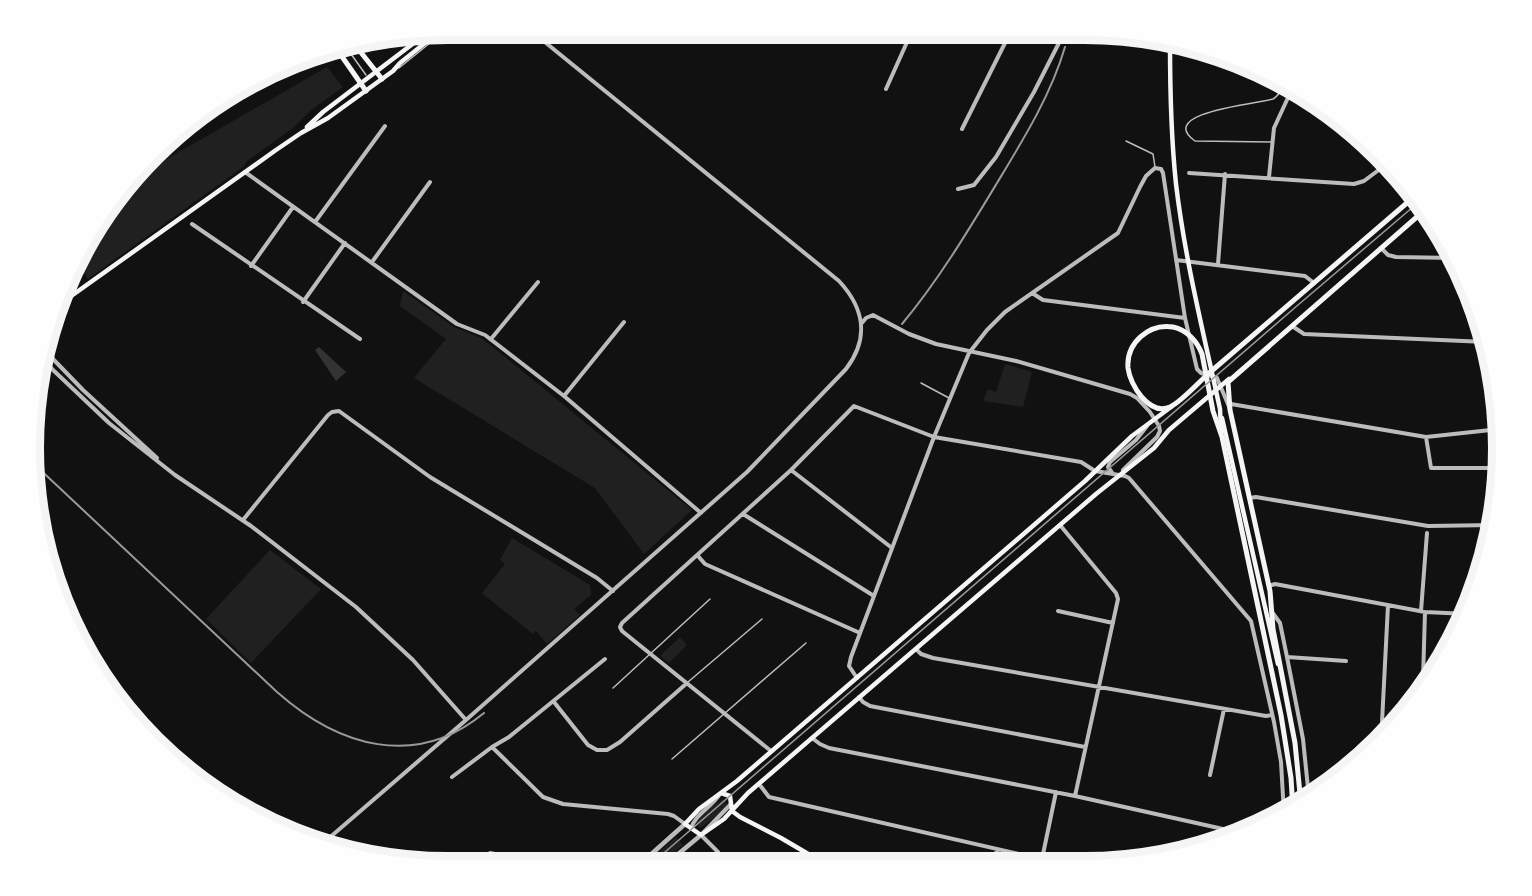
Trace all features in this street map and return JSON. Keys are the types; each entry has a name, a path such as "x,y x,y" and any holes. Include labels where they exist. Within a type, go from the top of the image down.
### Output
{"main road":[{"path":"70,297 301,133 328,118 366,91 428,41"},
{"path":"301,133 323,112 416,42"},
{"path":"359,50 382,79"},
{"path":"1170,50 1172,127 1183,231 1220,409 1228,435 1286,745 1292,799"},
{"path":"341,55 366,91"},
{"path":"1408,202 1156,420 1114,452 857,678 720,794 699,808 685,824 701,835 732,811 740,800 1115,475 1154,448 1170,430 1418,216"},
{"path":"1171,407 1159,408 1145,404 1128,368 1131,351 1139,337 1150,330 1165,327 1173,327 1187,333 1200,348 1213,411 1222,437 1256,584 1283,684"},
{"path":"1229,379 1227,384 1230,407 1269,585 1283,684 1295,743 1300,793"},
{"path":"1220,409 1222,437"},
{"path":"720,794 730,796 732,811 740,818 812,856"}],"street":[{"path":"329,838 613,591 774,446 846,369 858,350 861,324 852,298 839,281 542,40"},
{"path":"886,89 908,40"},
{"path":"962,129 1006,40"},
{"path":"958,189 974,185 996,157 1034,92 1060,40"},
{"path":"1269,177 1271,142 1276,122 1289,96"},
{"path":"315,222 385,126"},
{"path":"857,678 849,666 860,633 934,437 971,351 1005,312 1118,233 1140,187 1155,168 1161,169 1162,172 1185,318 1197,369 1201,373 1215,376 1230,407 1426,437 1491,430"},
{"path":"1189,173 1354,184 1364,181 1380,169"},
{"path":"246,172 457,324 491,339 564,396 701,513"},
{"path":"1218,264 1225,174"},
{"path":"372,262 430,182"},
{"path":"251,266 293,207"},
{"path":"192,224 360,339"},
{"path":"303,302 345,243"},
{"path":"1381,248 1391,256 1444,258"},
{"path":"1176,260 1305,276 1314,283"},
{"path":"491,339 538,282"},
{"path":"1032,293 1043,300 1185,318"},
{"path":"861,324 873,315 921,340 936,345 1016,361 1137,398 1145,404 1160,429 1157,437 1115,475"},
{"path":"564,396 624,322"},
{"path":"1291,326 1304,334 1478,342"},
{"path":"51,354 53,359 83,390 175,475"},
{"path":"49,365 77,395 109,423 175,475 243,520 356,607 413,660 466,720"},
{"path":"771,751 622,631 622,623 791,470 854,406 934,437 1082,462 1095,471 1130,478 1190,552 1249,618 1281,762 1283,803"},
{"path":"243,520 327,415 339,411 430,477 597,578 613,591"},
{"path":"1115,475 1108,467 1110,462 1136,440 1148,425"},
{"path":"1426,437 1431,468 1491,468"},
{"path":"791,470 892,548"},
{"path":"1250,498 1256,497 1428,526 1484,525"},
{"path":"743,514 874,596"},
{"path":"1060,525 1116,592 1118,599 1075,796"},
{"path":"1423,674 1427,533"},
{"path":"698,556 705,564 860,633"},
{"path":"1269,585 1275,584 1423,612 1456,613"},
{"path":"1382,726 1388,605"},
{"path":"1059,611 1113,623"},
{"path":"1272,612 1281,623 1303,739 1308,788"},
{"path":"916,649 921,654 933,658 1224,709 1272,715"},
{"path":"1287,657 1346,661"},
{"path":"452,777 509,737 605,659"},
{"path":"554,702 588,745 604,751 615,746 687,683"},
{"path":"859,697 862,702 870,706 1085,747"},
{"path":"1210,775 1224,709"},
{"path":"813,738 829,748 1056,792 1226,830"},
{"path":"492,747 543,797 555,803 649,814 668,814 685,824 649,856"},
{"path":"759,784 769,797 1028,856"},
{"path":"1043,856 1056,792"},
{"path":"691,829 693,823 716,802 720,794"},
{"path":"676,856 701,835 731,803"},
{"path":"701,835 715,848 718,856"},
{"path":"995,856 997,849"}],"lane":[{"path":"393,71 432,41"},
{"path":"350,52 374,85"},
{"path":"1271,142 1195,141 1188,135 1188,124 1196,116 1221,108 1268,100 1281,91"},
{"path":"1126,141 1153,153 1155,168"},
{"path":"921,383 950,398"},
{"path":"613,688 710,599"},
{"path":"687,683 762,619"},
{"path":"672,759 806,643"}],"shaded area":[{"path":"327,67 343,87 311,110 293,128 247,161 243,167 88,279 82,270 95,244 125,200 154,166"},
{"path":"268,83 221,110 244,95"},
{"path":"403,291 454,327 481,338 692,510 644,554 595,488 414,378 446,339 400,306"},
{"path":"319,347 346,372 336,381 315,350"},
{"path":"1005,364 1032,372 1023,407 983,401 988,389 996,392"},
{"path":"512,538 590,585 591,595 574,609 580,615 547,644 536,631 533,634 482,593 505,564 500,560"},
{"path":"270,550 321,589 251,663 206,619"},
{"path":"680,637 687,645 669,663 660,656"},
{"path":"723,799 728,805 700,828 696,822"},
{"path":"676,837 683,845 670,856 654,856"}],"tram line":[{"path":"660,856 1412,207"}],"railway":[{"path":"902,324 952,255 1017,150 1044,100 1065,47"},
{"path":"41,470 277,692 325,726 351,737 378,744 404,746 431,741 458,731 484,713"}]}
